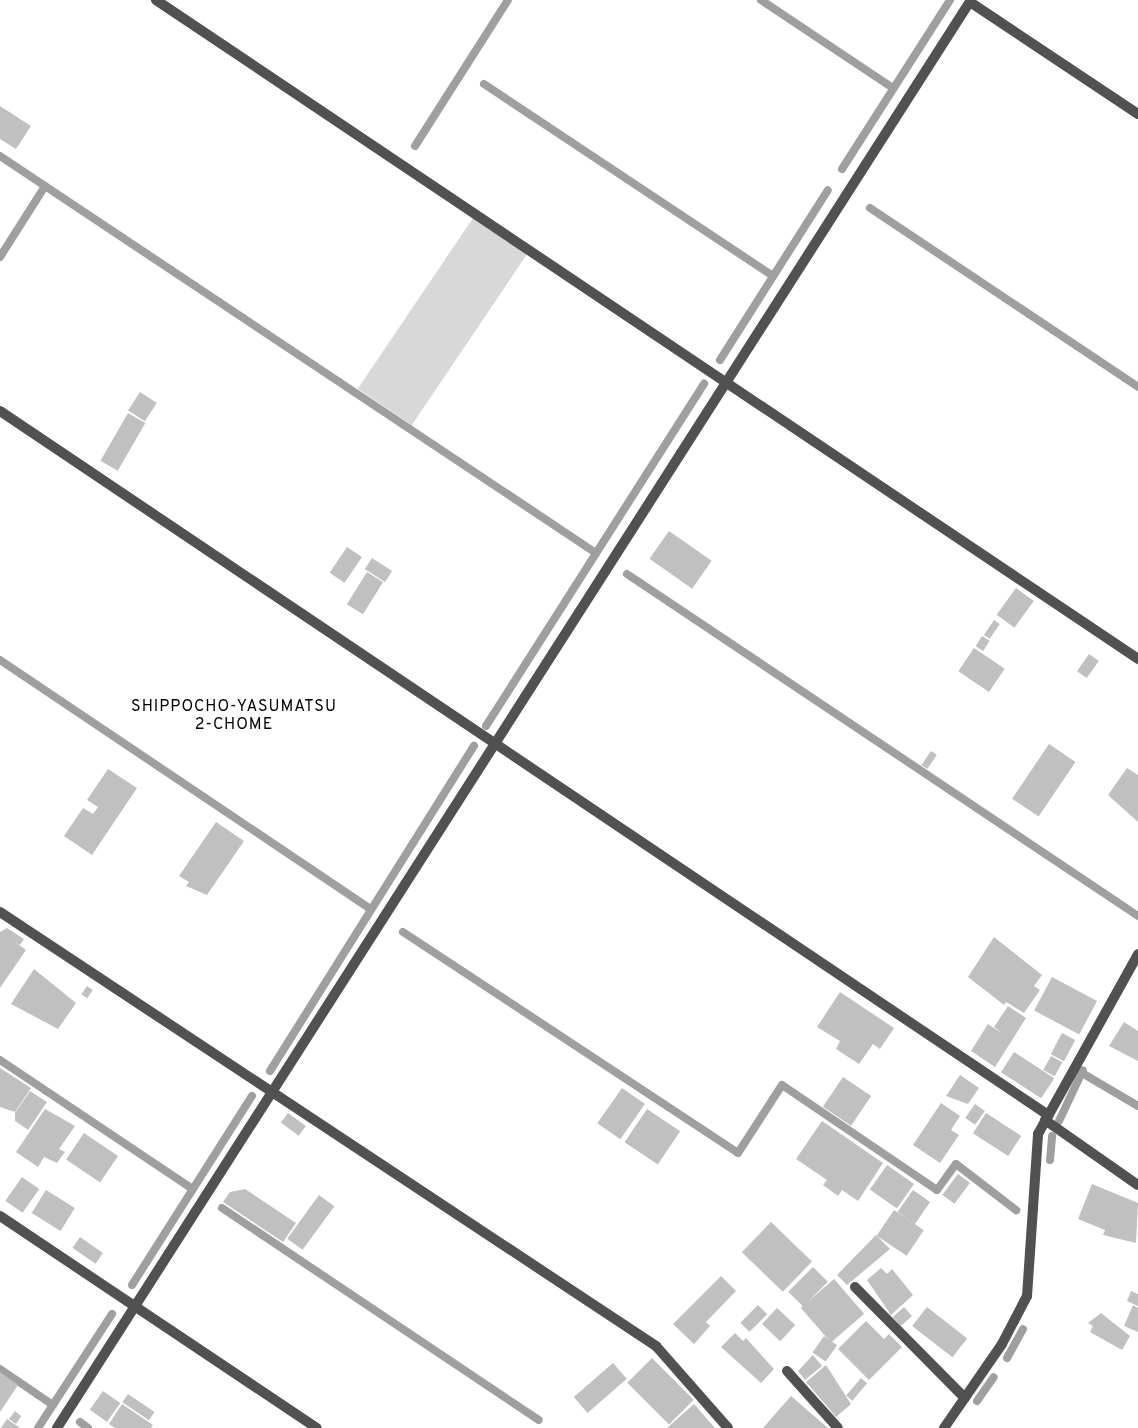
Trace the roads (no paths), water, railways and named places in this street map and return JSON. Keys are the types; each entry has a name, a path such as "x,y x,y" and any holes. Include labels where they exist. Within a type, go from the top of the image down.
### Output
{"street":[{"path":"156,0 1138,659"},
{"path":"57,1428 970,1 1138,114"},
{"path":"0,411 494,743 1046,1118 1138,1185"},
{"path":"0,912 656,1346 728,1428"},
{"path":"944,1428 965,1398 1027,1296 1038,1134 1138,954"},
{"path":"0,1216 134,1308 317,1428"},
{"path":"854,1287 965,1398"},
{"path":"787,1371 838,1428"}],"waterway":[{"path":"415,146 508,0"},
{"path":"761,0 893,88"},
{"path":"842,169 950,0"},
{"path":"484,84 773,276"},
{"path":"0,156 596,553"},
{"path":"0,257 45,186"},
{"path":"720,360 828,190"},
{"path":"870,208 1138,387"},
{"path":"486,726 704,384"},
{"path":"627,574 1138,916"},
{"path":"0,660 368,907"},
{"path":"270,1071 474,746"},
{"path":"403,932 738,1153 782,1085 937,1190 956,1164 1016,1210"},
{"path":"0,1060 193,1189"},
{"path":"1059,1121 1083,1070"},
{"path":"1082,1073 1138,1106"},
{"path":"132,1285 252,1096"},
{"path":"1050,1160 1052,1136"},
{"path":"222,1208 539,1420"},
{"path":"38,1428 112,1314"},
{"path":"1007,1358 1023,1329"},
{"path":"0,1369 53,1405"},
{"path":"977,1401 994,1377"},
{"path":"80,1422 88,1428"}],"district":[{"name":"SHIPPOCHO-YASUMATSU 2-CHOME","path":"234,716"}]}
